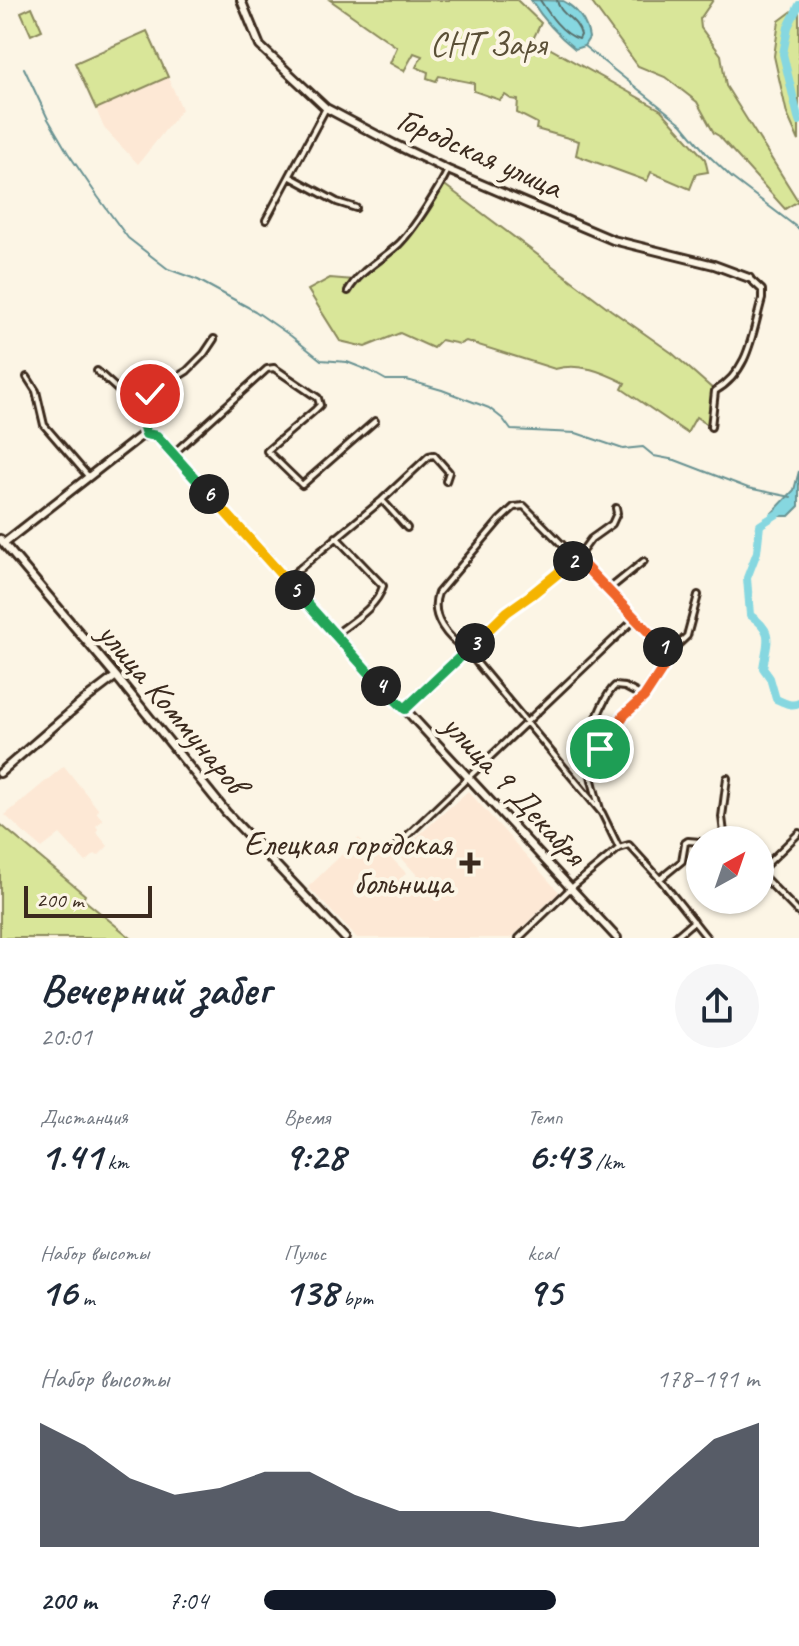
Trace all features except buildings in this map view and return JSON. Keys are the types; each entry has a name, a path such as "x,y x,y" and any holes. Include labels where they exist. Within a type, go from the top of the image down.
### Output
{"street":[{"name":"Городская улица","path":"241,0 260,46 326,108 448,170 613,240 714,265 749,278"},
{"path":"266,220 326,108"},
{"path":"348,291 354,280 401,241 448,170"},
{"path":"291,177 337,202 356,208"},
{"path":"711,427 715,391 735,377 745,358 762,299 762,290 749,278"},
{"path":"138,408 150,394 187,371 214,339"},
{"path":"174,453 267,369 274,368 318,398 320,405 267,451 302,485 375,421"},
{"path":"2,541 146,434 138,408 97,371"},
{"path":"27,377 36,391 44,425 88,476"},
{"name":"улица 9 Декабря","path":"146,434 157,436 174,453 385,690 617,938"},
{"path":"286,580 382,500 429,456 434,455 449,472 446,481"},
{"path":"382,500 407,528"},
{"path":"602,813 467,651 456,644 440,624 434,604 438,593 499,521 514,507 524,506 669,653"},
{"path":"405,709 507,612 577,558 591,539 612,524 616,508"},
{"path":"336,537 383,586 380,595 367,609 336,634"},
{"name":"улица Коммунаров","path":"2,541 226,812 345,938"},
{"path":"608,590 644,561"},
{"path":"588,751 607,746 623,716 644,697 669,653 687,636 698,595"},
{"path":"390,852 634,620"},
{"path":"0,773 116,676"},
{"path":"619,848 602,813 588,751 592,727 615,686 625,687 644,697"},
{"path":"724,826 727,778"},
{"path":"799,833 763,868 761,874 799,913"},
{"path":"660,879 682,861 686,842"},
{"path":"519,938 571,888 619,848 629,845 707,938"},
{"path":"674,938 694,921"}],"shaded area":[{"path":"168,77 182,109 138,164 104,128 96,109"},
{"path":"64,766 103,820 96,826 96,832 108,846 86,862 60,834 42,848 5,815"},
{"name":"Елецкая городская больница","path":"468,791 559,892 511,938 357,938 308,887 359,838 372,851 379,845 406,873 396,884 409,897 424,883 398,854"}],"green space":[{"name":"СНТ Заря","path":"330,0 517,0 541,23 533,39 661,110 705,159 708,172 696,174 690,189 651,172 647,181 576,155 579,141 536,129 537,123 517,113 518,100 505,95 500,100 474,91 474,83 439,76 436,81 427,78 428,72 416,67 422,56 414,53 404,71 390,63 397,47"},
{"path":"590,0 713,0 700,19 701,28 721,55 726,86 798,201 785,209 714,133 697,102 665,77 638,66"},
{"path":"799,6 799,141 787,114 774,56 779,21"},
{"path":"32,7 42,30 31,35 21,12"},
{"path":"147,31 168,77 96,109 75,63"},
{"path":"442,183 672,353 715,391 711,427 696,417 687,433 622,389 625,383 591,369 555,369 466,341 460,344 441,340 433,348 400,333 365,347 340,341 308,290 330,278 354,280 401,241"},
{"path":"0,824 85,895 83,899 131,938 0,938"}],"water":[{"path":"531,0 563,1 573,8 588,32 589,38 584,46 575,49 568,44"},
{"path":"799,471 799,506 789,516 774,516 772,513 794,490"}],"waterway":[{"path":"799,5 788,27 783,54 799,121"},
{"path":"584,46 682,124 732,178 799,229"},
{"path":"24,68 68,153 128,238 168,269 198,280 255,311 321,360 347,362 386,380 407,380 442,390 489,408 511,430 576,433 623,449 643,447 654,456 675,460 748,488 791,497"},
{"path":"782,511 760,525 757,552 747,578 750,615 766,632 763,668 770,678 776,699 790,704 799,703"}],"place":[{"name":"Елецкая городская больница","path":"470,863"}],"route":[{"path":"150,394 138,408 146,434 157,436 174,453 405,709 507,612 577,558 669,653 644,697 623,716 612,739 600,749"}]}
